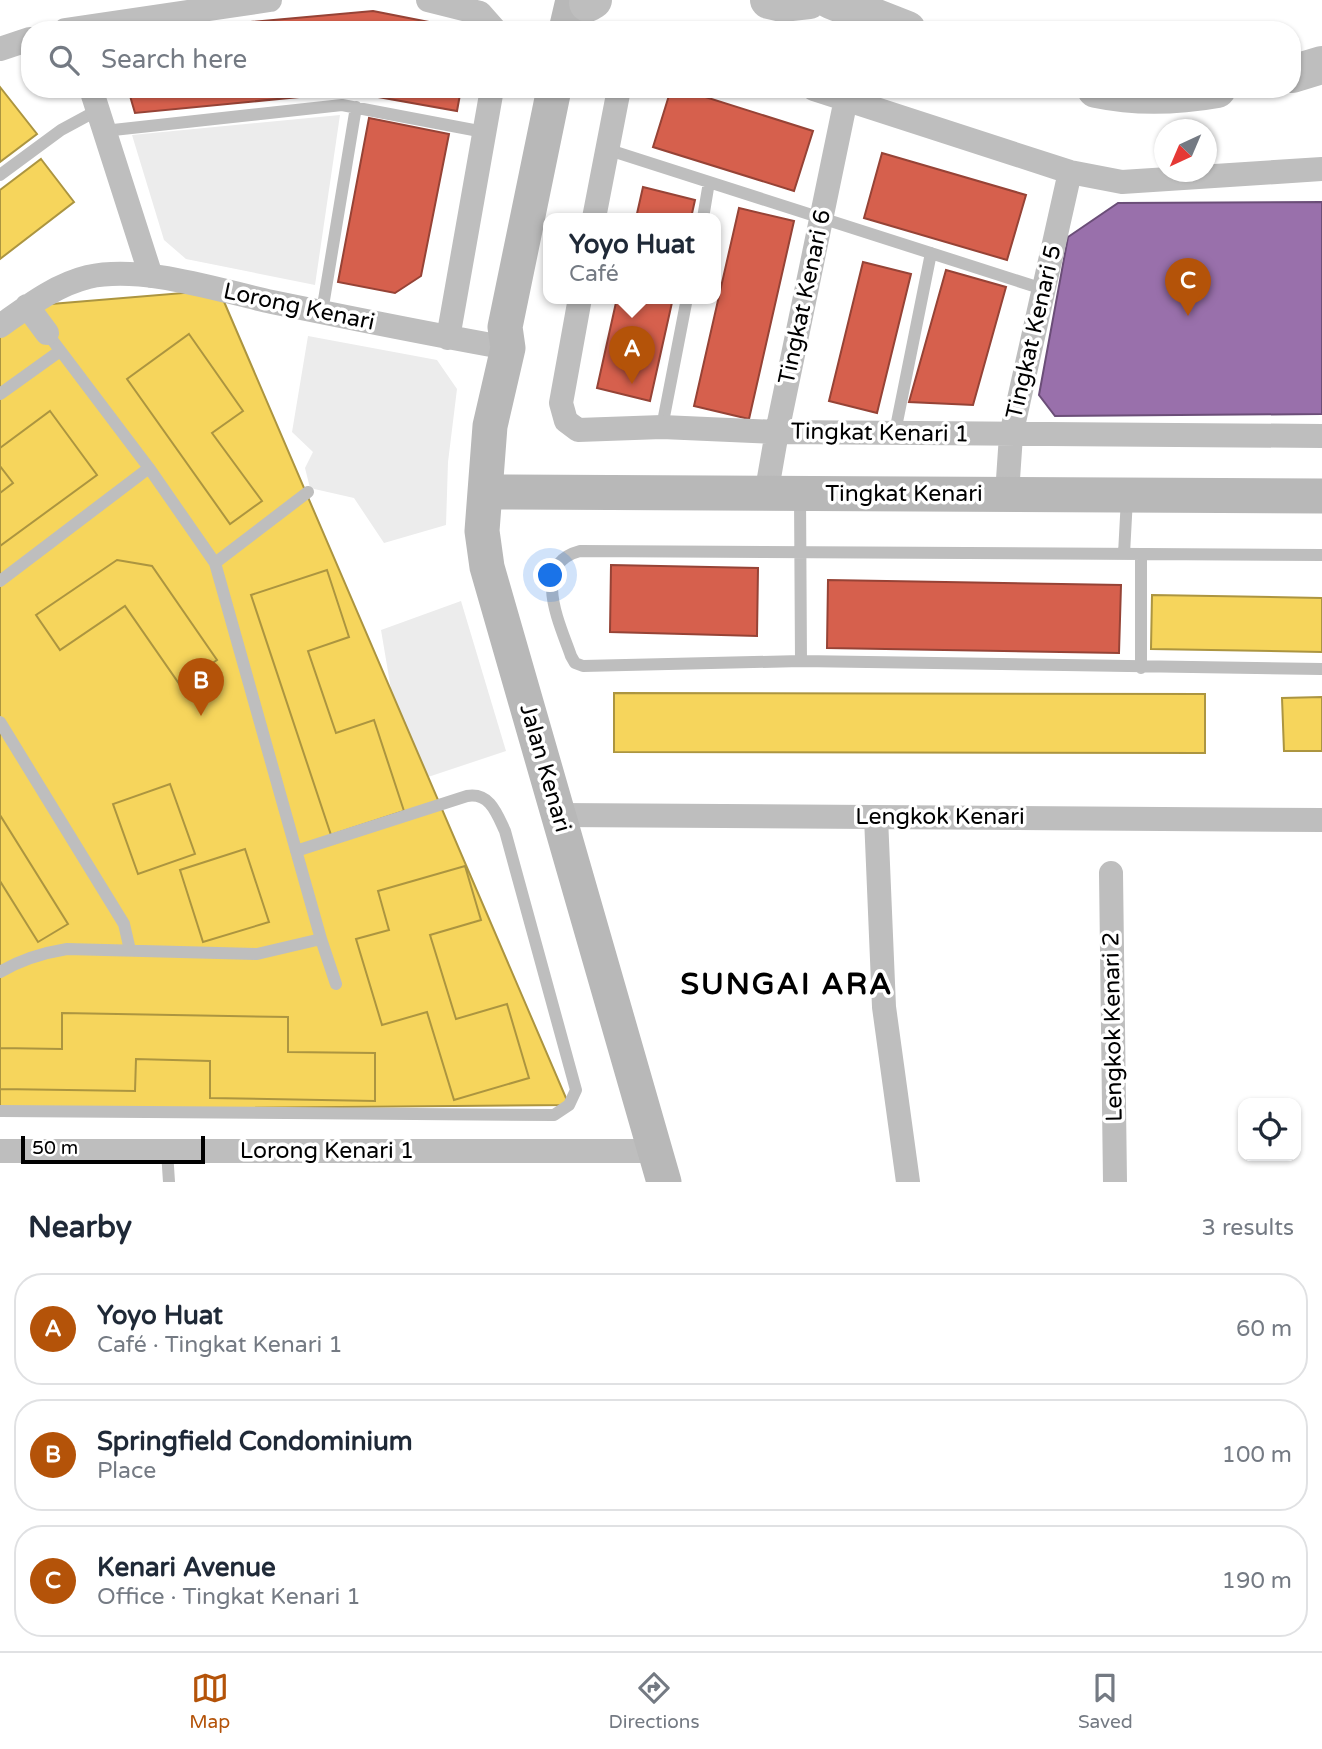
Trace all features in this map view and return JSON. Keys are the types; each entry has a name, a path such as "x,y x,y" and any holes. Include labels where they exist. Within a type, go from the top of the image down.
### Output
{"main road":[{"path":"769,0 782,3 809,0"},
{"path":"847,3 887,21"},
{"path":"1301,71 1322,65"}],"street":[{"path":"125,21 270,0"},
{"path":"428,0 480,13 487,21"},
{"path":"0,49 21,42"},
{"path":"449,338 490,98"},
{"name":"Jalan Kenari","path":"552,98 505,327 508,348 490,426 482,531 487,567 659,1166"},
{"name":"Jalan Kenari","path":"548,213 570,98"},
{"path":"595,213 617,98"},
{"path":"843,98 1070,172 1122,182 1322,169"},
{"name":"Tingkat Kenari 6","path":"783,494 777,432 846,99"},
{"path":"98,110 151,276"},
{"name":"Tingkat Kenari 5","path":"1007,494 1011,435 1070,172"},
{"name":"Jalan Kenari","path":"508,348 525,333 543,240"},
{"name":"Lorong Kenari","path":"0,326 27,306 59,288 88,278 116,273 151,276 508,348"},
{"name":"Tingkat Kenari 1","path":"579,304 561,403 566,421 578,430 662,428 1011,435 1322,436"},
{"path":"27,306 53,342"},
{"name":"Tingkat Kenari","path":"486,492 1322,496"},
{"name":"Lengkok Kenari","path":"558,815 1322,820"},
{"path":"876,817 884,1007 908,1182"},
{"name":"Lengkok Kenari 2","path":"1111,873 1115,1182"},
{"name":"Lorong Kenari 1","path":"0,1151 167,1151 659,1166"}],"lane":[{"path":"0,175 61,130 98,110 342,105 484,132"},
{"path":"323,312 356,107"},
{"path":"606,149 1043,289"},
{"path":"703,213 709,182"},
{"path":"895,432 931,253"},
{"path":"662,428 686,304"},
{"path":"0,394 53,342 149,468 215,563 336,984"},
{"path":"0,582 149,468"},
{"path":"215,563 309,492"},
{"path":"783,494 800,551 801,661"},
{"path":"1124,554 1127,495"},
{"path":"1322,555 580,551 564,558 557,565 551,587 552,601 571,656 575,663 583,666 801,661 1322,669"},
{"path":"1140,668 1141,554"},
{"path":"0,722 124,924 130,950"},
{"path":"0,1111 554,1115 569,1105 576,1090 505,831 493,806 485,798 477,794 467,796 296,851"},
{"path":"0,972 20,960 67,949 257,954 321,939"},
{"path":"167,1151 169,1182"}],"shaded area":[{"path":"340,115 315,285 186,259 164,240 132,135"},
{"path":"308,336 437,360 457,389 448,462 446,525 384,543 354,498 310,488 305,468 313,452 292,432"},
{"path":"461,601 506,751 407,784 381,630"}],"building: Homes":[{"path":"0,87 37,134 0,162"},
{"path":"41,159 74,202 0,259 0,190"},
{"path":"219,290 569,1105 0,1110 0,326 27,306"},
{"path":"189,334 243,411 212,433 262,501 230,524 127,379"},
{"path":"50,411 97,475 0,546 0,493 13,483 0,466 0,448"},
{"path":"117,560 152,566 217,660 180,685 125,606 60,650 36,615"},
{"path":"327,570 349,637 308,651 336,733 374,720 404,811 331,835 251,595"},
{"path":"1152,595 1322,598 1322,652 1151,649"},
{"path":"614,693 1205,694 1205,753 614,752"},
{"path":"1322,697 1322,751 1284,751 1282,698"},
{"path":"170,784 195,854 138,874 113,804"},
{"path":"0,815 68,924 38,942 0,881"},
{"path":"245,849 269,922 203,942 180,870"},
{"path":"465,866 481,920 430,935 456,1019 507,1004 529,1078 454,1100 427,1012 382,1025 356,939 389,930 378,891"},
{"path":"62,1013 288,1017 288,1052 375,1053 375,1101 210,1098 210,1061 136,1059 135,1091 0,1089 0,1048 62,1049"}],"building: Shops":[{"path":"373,11 424,21 261,21"},
{"path":"131,98 289,98 135,113"},
{"path":"384,98 459,98 457,111"},
{"path":"668,98 708,98 813,131 794,191 653,147"},
{"path":"369,118 449,134 421,276 395,293 338,282"},
{"path":"882,153 1026,195 1007,260 864,218"},
{"path":"643,187 695,200 692,213 637,213"},
{"path":"739,208 794,221 749,419 694,406 717,304 721,304 721,287"},
{"path":"863,262 911,274 877,413 829,401"},
{"path":"946,270 1006,287 973,405 909,402"},
{"path":"616,304 672,304 650,401 597,388"},
{"path":"611,565 758,568 757,636 610,632"},
{"path":"828,580 1121,585 1119,653 827,648"}],"building: Offices":[{"path":"1322,202 1322,414 1055,416 1039,395 1068,237 1118,203"}],"place":[{"name":"Kenari Avenue","path":"1188,316"},
{"name":"Yoyo Huat","path":"632,384"},
{"name":"Springfield Condominium","path":"201,716"}],"district":[{"name":"SUNGAI ARA","path":"787,984"}]}
